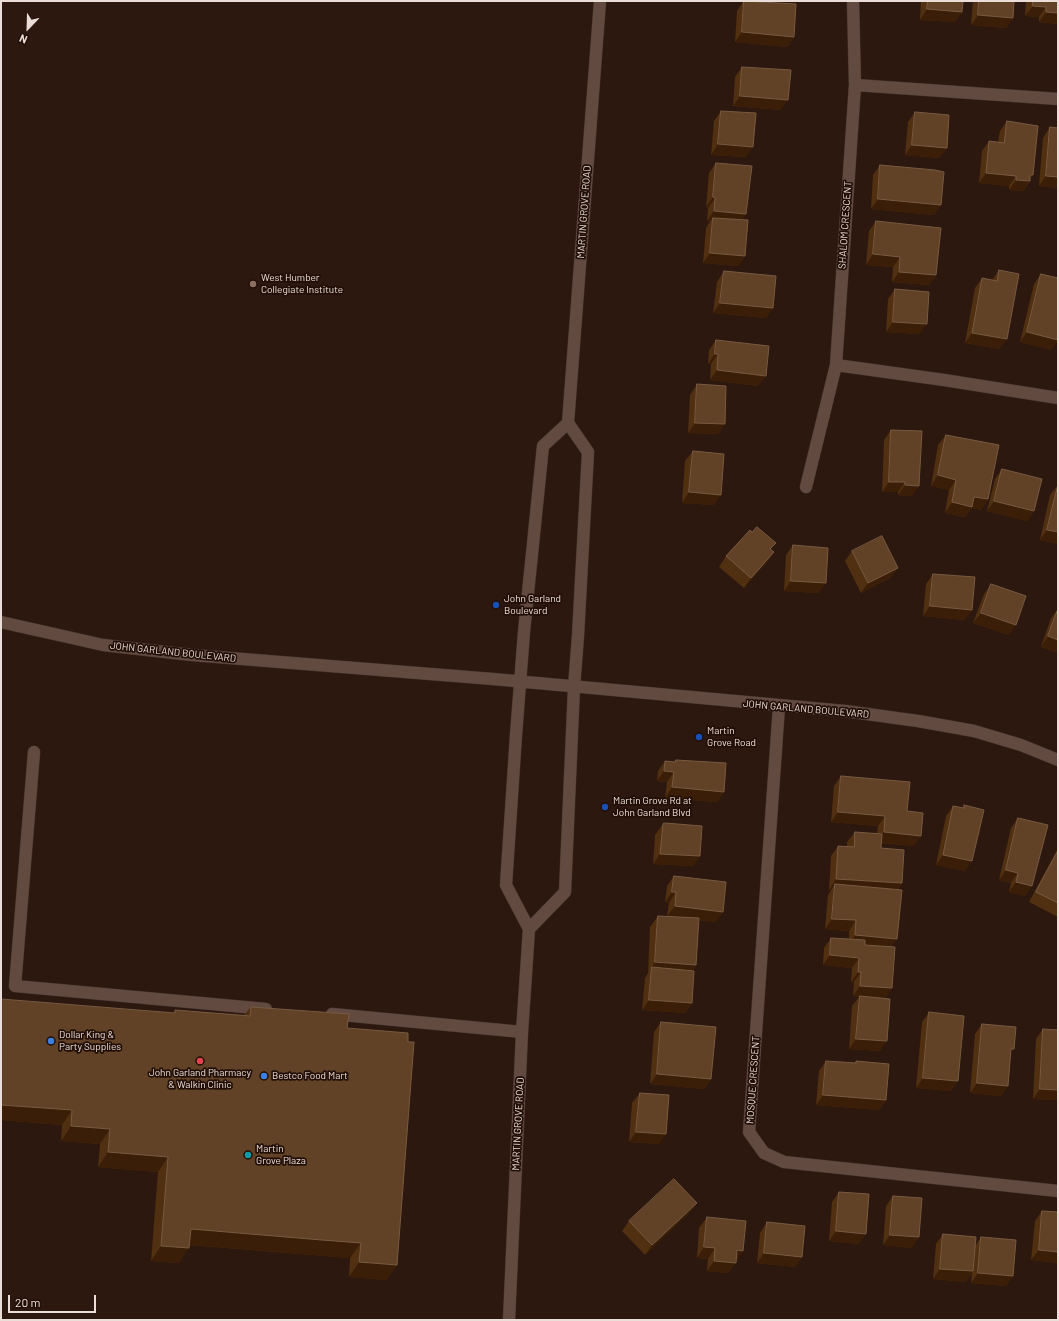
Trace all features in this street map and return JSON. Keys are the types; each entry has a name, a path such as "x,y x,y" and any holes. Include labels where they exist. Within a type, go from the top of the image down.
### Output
{"street":[{"name":"MARTIN GROVE ROAD","path":"568,423 600,1"},
{"name":"SHALOM CRESCENT","path":"806,486 836,365 855,85 853,1"},
{"path":"855,85 1058,99"},
{"path":"836,365 1058,398"},
{"path":"568,423 588,452 574,687 565,892 529,929 506,885 520,682 543,446 568,423"},
{"name":"JOHN GARLAND BOULEVARD","path":"1,622 103,644 192,655 846,711 918,721 974,731 1021,745 1058,760"},
{"name":"MOSQUE CRESCENT","path":"779,706 749,1132 764,1153 784,1162 1058,1191"},
{"path":"34,752 16,986 281,1010"},
{"name":"MARTIN GROVE ROAD","path":"509,1320 522,1032 529,929"},
{"path":"318,1013 522,1032"}],"building":[{"path":"744,1 796,4 794,37 742,32"},
{"path":"928,1 963,1 962,12 927,9"},
{"path":"979,1 1014,1 1013,18 978,15"},
{"path":"1033,1 1058,1 1058,13 1046,12 1046,7 1033,6"},
{"path":"742,67 791,70 788,100 740,96"},
{"path":"721,111 756,113 753,147 718,144"},
{"path":"915,112 949,115 947,148 912,145"},
{"path":"1007,121 1038,126 1033,175 1030,175 1030,181 1016,180 1016,176 986,173 989,141 1004,143"},
{"path":"1050,127 1058,128 1058,177 1046,176"},
{"path":"716,163 752,166 746,214 714,211 715,198 713,197"},
{"path":"880,165 944,172 941,205 878,199"},
{"path":"713,218 748,220 745,256 710,253"},
{"path":"876,221 941,228 936,275 899,272 900,257 873,254"},
{"path":"999,270 1019,274 1007,339 972,333 982,278 997,281"},
{"path":"724,271 776,276 773,308 720,303"},
{"path":"1041,274 1058,278 1058,340 1027,332"},
{"path":"895,289 929,292 927,324 893,322"},
{"path":"716,340 769,346 766,376 717,370 718,354 715,354"},
{"path":"697,384 726,386 725,424 695,423"},
{"path":"891,430 922,431 919,486 905,485 905,482 889,482"},
{"path":"946,435 999,445 988,499 974,497 972,507 952,502 956,480 938,475"},
{"path":"693,451 724,454 721,495 689,492"},
{"path":"1002,469 1042,479 1034,511 994,501"},
{"path":"1058,485 1058,532 1047,530"},
{"path":"757,527 776,543 770,549 774,552 751,578 726,556 750,530 752,532"},
{"path":"882,536 898,568 868,583 852,551"},
{"path":"793,545 828,548 826,583 791,581"},
{"path":"933,574 975,577 972,610 930,606"},
{"path":"991,584 1026,596 1016,625 981,613"},
{"path":"1058,609 1058,640 1048,636"},
{"path":"676,760 726,763 724,792 672,787 674,772 664,771 665,761 675,762"},
{"path":"841,776 910,782 907,811 923,813 921,836 884,832 885,816 838,812"},
{"path":"964,805 984,810 972,861 943,855 953,806 964,808"},
{"path":"1018,818 1048,825 1032,886 1016,882 1018,873 1006,870"},
{"path":"663,824 702,826 700,856 660,854"},
{"path":"855,832 882,834 881,848 904,850 902,883 836,879 838,846 854,847"},
{"path":"1058,851 1058,903 1036,892"},
{"path":"674,876 726,882 723,912 675,906 676,892 672,892"},
{"path":"835,884 902,890 897,939 855,935 856,920 832,919"},
{"path":"658,916 699,918 696,965 655,962"},
{"path":"831,938 865,940 865,945 895,947 892,988 860,986 861,972 858,972 859,958 830,955"},
{"path":"652,967 694,971 692,1003 649,1000"},
{"path":"860,996 890,999 887,1041 856,1039"},
{"name":"Martin Grove Plaza","path":"1,999 175,1013 175,1010 250,1016 251,1007 349,1014 347,1028 408,1033 408,1042 414,1042 397,1265 359,1262 361,1243 191,1229 189,1248 161,1246 168,1157 108,1152 110,1129 71,1126 72,1110 1,1105"},
{"path":"929,1012 964,1016 958,1081 923,1078"},
{"path":"661,1022 716,1027 711,1079 657,1074"},
{"path":"982,1024 1016,1027 1014,1049 1011,1049 1008,1086 977,1083"},
{"path":"1043,1029 1058,1030 1058,1090 1040,1089"},
{"path":"826,1061 856,1063 856,1061 889,1064 886,1100 823,1095"},
{"path":"640,1093 669,1095 666,1134 636,1132"},
{"path":"674,1179 697,1203 652,1245 629,1221"},
{"path":"839,1192 869,1194 866,1234 836,1231"},
{"path":"893,1196 922,1198 919,1237 890,1235"},
{"path":"1042,1211 1058,1212 1058,1252 1039,1250"},
{"path":"707,1217 746,1221 743,1251 737,1250 736,1263 714,1261 715,1248 704,1247"},
{"path":"767,1222 805,1226 802,1257 764,1253"},
{"path":"943,1234 976,1237 973,1271 940,1269"},
{"path":"981,1237 1016,1240 1013,1276 978,1273"}],"place":[{"name":"West Humber Collegiate Institute","path":"253,284"},
{"name":"John Garland Boulevard","path":"496,605"},
{"name":"Martin Grove Road","path":"699,737"},
{"name":"Martin Grove Rd at John Garland Blvd","path":"605,807"},
{"name":"Dollar King & Party Supplies","path":"51,1041"},
{"name":"John Garland Pharmacy & Walkin Clinic","path":"200,1061"},
{"name":"Bestco Food Mart","path":"264,1076"},
{"name":"Martin Grove Plaza","path":"248,1155"}]}
